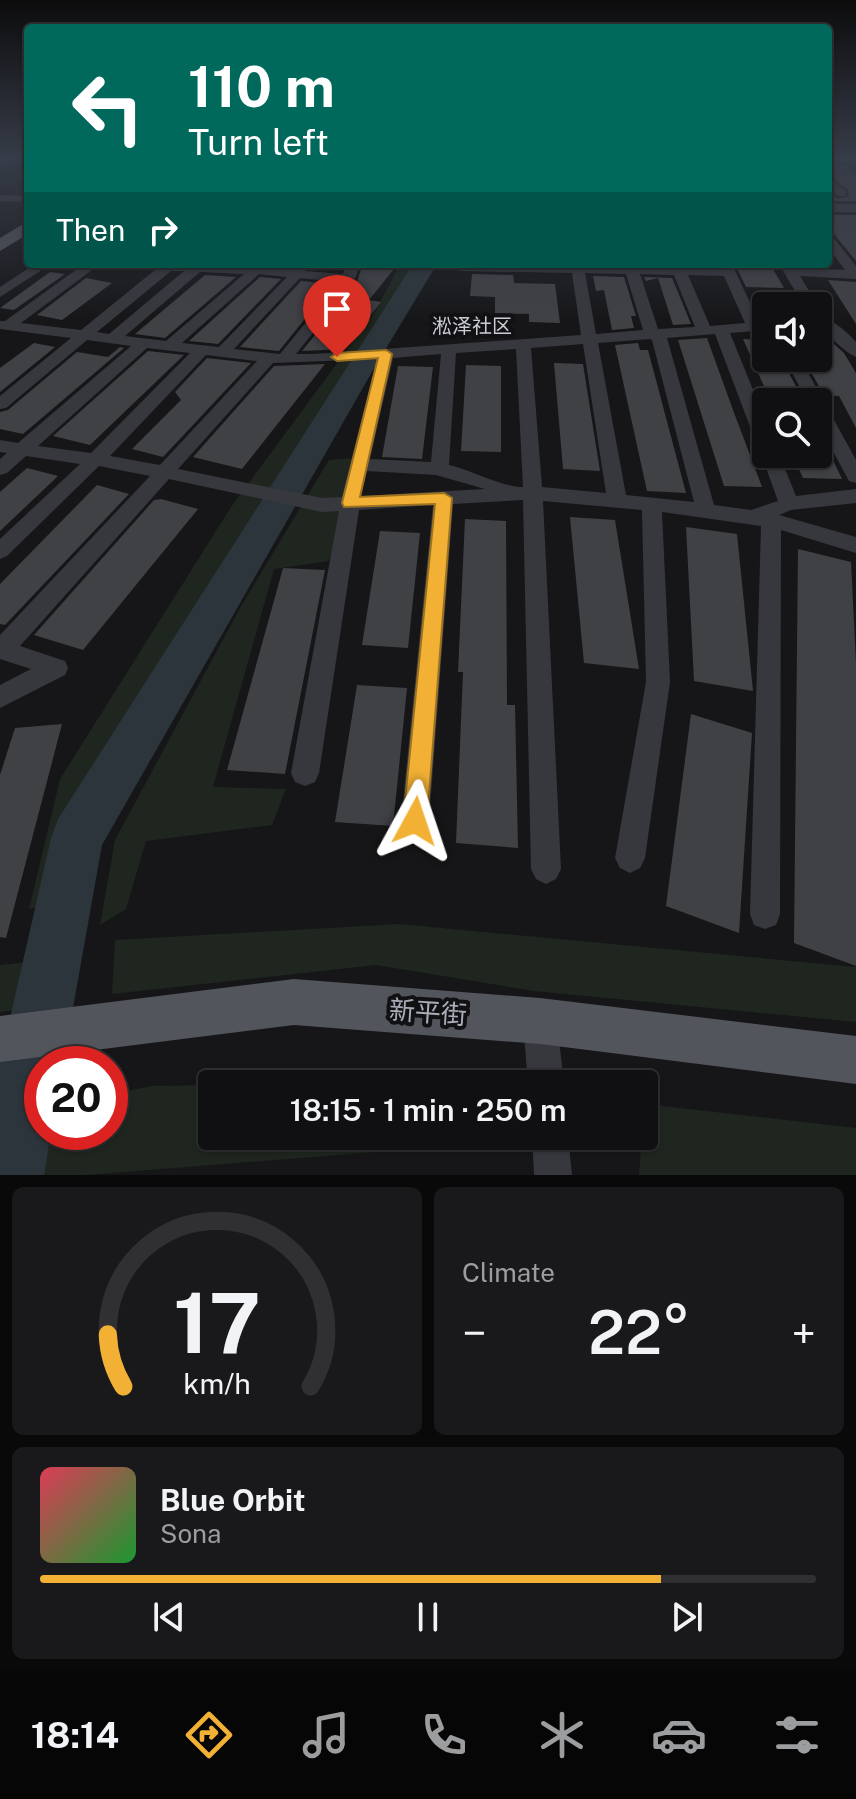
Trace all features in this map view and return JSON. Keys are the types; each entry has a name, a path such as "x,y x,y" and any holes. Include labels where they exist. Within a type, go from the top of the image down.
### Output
{"main road":[{"path":"0,246 24,229"},
{"name":"新平街","path":"0,1039 294,1002 540,1021 856,1060"}],"street":[{"path":"832,244 856,274"},
{"path":"0,293 38,268"},
{"path":"4,325 87,268"},
{"path":"0,404 166,268"},
{"path":"112,339 202,268"},
{"path":"169,346 256,268"},
{"path":"278,268 351,272"},
{"path":"578,268 617,501"},
{"path":"631,268 655,334 706,511"},
{"path":"679,268 713,330 752,415"},
{"path":"727,268 752,312"},
{"path":"788,268 856,274"},
{"path":"788,268 803,292"},
{"path":"222,353 299,269"},
{"path":"0,699 56,668 1,649 164,472 277,358 351,272"},
{"path":"832,321 856,323"},
{"path":"4,325 277,358 386,354 752,327"},
{"path":"832,329 856,352"},
{"path":"0,469 143,343"},
{"path":"523,344 523,494 546,869"},
{"path":"440,467 449,349"},
{"path":"0,551 95,460 202,350"},
{"path":"305,773 350,503 386,354"},
{"path":"832,432 856,477"},
{"path":"0,446 164,472 322,505 523,494 771,514 856,496"},
{"path":"359,465 440,467 523,494"},
{"path":"765,914 770,468"},
{"path":"415,821 444,498"},
{"path":"630,858 658,682 652,504"},
{"path":"771,514 856,545"},
{"path":"540,1021 545,1070"},
{"path":"551,1150 553,1175"}],"shaded area":[{"path":"398,268 418,268 93,807 71,898 29,909 60,779 231,507 375,312"},
{"path":"366,457 329,561 274,569 213,787 286,789 272,825 146,841 126,909 100,925 115,840 240,608 329,460"},
{"path":"399,924 856,967 856,1022 534,991 376,965 112,994 115,940"},
{"path":"57,959 46,1006 0,1012 0,965"},
{"path":"198,1085 198,1150 402,1150 86,1175 0,1175 0,1115 24,1110 24,1150 128,1150 128,1091 153,1086"},
{"path":"658,1106 856,1128 856,1175 639,1175 641,1150 658,1150"}],"building":[{"path":"832,215 856,215 856,261 834,234"},
{"path":"362,268 395,268 369,300 381,302 344,349 302,351 356,284"},
{"path":"737,268 772,268 784,288 746,287"},
{"path":"50,272 65,274 14,310 0,308"},
{"path":"472,274 513,275 514,283 555,284 560,323 529,322 529,314 495,313 495,297 470,296"},
{"path":"205,275 236,277 165,338 135,334"},
{"path":"593,276 624,277 636,316 631,316 634,328 612,330 604,290 596,291"},
{"path":"260,277 281,279 218,344 189,341"},
{"path":"644,277 672,278 691,324 673,325 658,278 646,281"},
{"path":"86,278 112,283 62,320 37,315"},
{"path":"828,280 856,282 856,324"},
{"path":"301,281 333,284 279,351 240,347"},
{"path":"707,338 752,460 752,468 755,468 762,487 724,486 678,340"},
{"path":"743,339 752,339 752,359"},
{"path":"832,342 844,353 856,373 856,428 839,396 832,396 832,388 820,388 811,372 832,372"},
{"path":"34,343 55,347 0,392 0,368"},
{"path":"638,343 640,350 648,350 686,493 647,491 615,345"},
{"path":"120,347 124,348 23,434 0,429 0,412 8,410 77,352 108,357"},
{"path":"148,351 184,355 90,445 53,436"},
{"path":"207,358 251,363 163,457 132,449 181,400 175,392"},
{"path":"554,363 583,364 600,471 563,469"},
{"path":"325,364 242,469 193,457 274,366"},
{"path":"466,365 501,366 501,452 461,451"},
{"path":"398,366 433,367 422,459 382,457"},
{"path":"758,372 788,372 797,388 765,388"},
{"path":"832,458 842,479 803,478 798,468 832,468"},
{"path":"27,468 58,476 0,531 0,492"},
{"path":"97,485 129,494 5,625 0,624 0,584"},
{"path":"154,500 198,509 83,650 34,635"},
{"path":"570,517 615,520 639,669 584,663"},
{"path":"465,519 506,521 507,705 515,705 518,848 456,843 463,672 458,672"},
{"path":"686,527 737,534 753,691 694,681"},
{"path":"380,531 420,533 408,648 362,645"},
{"path":"798,549 851,562 856,663 856,966 794,943"},
{"path":"283,568 325,570 285,774 227,770"},
{"path":"357,685 407,688 393,826 335,822"},
{"path":"691,714 752,733 739,933 666,906"},
{"path":"62,724 6,938 0,937 0,775 15,728"}],"waterway":[{"path":"9,1175 77,838 422,268"}],"district":[{"name":"淞泽社区","path":"472,326"}],"route":[{"path":"337,357 386,354 350,503 444,498 415,821"}]}
